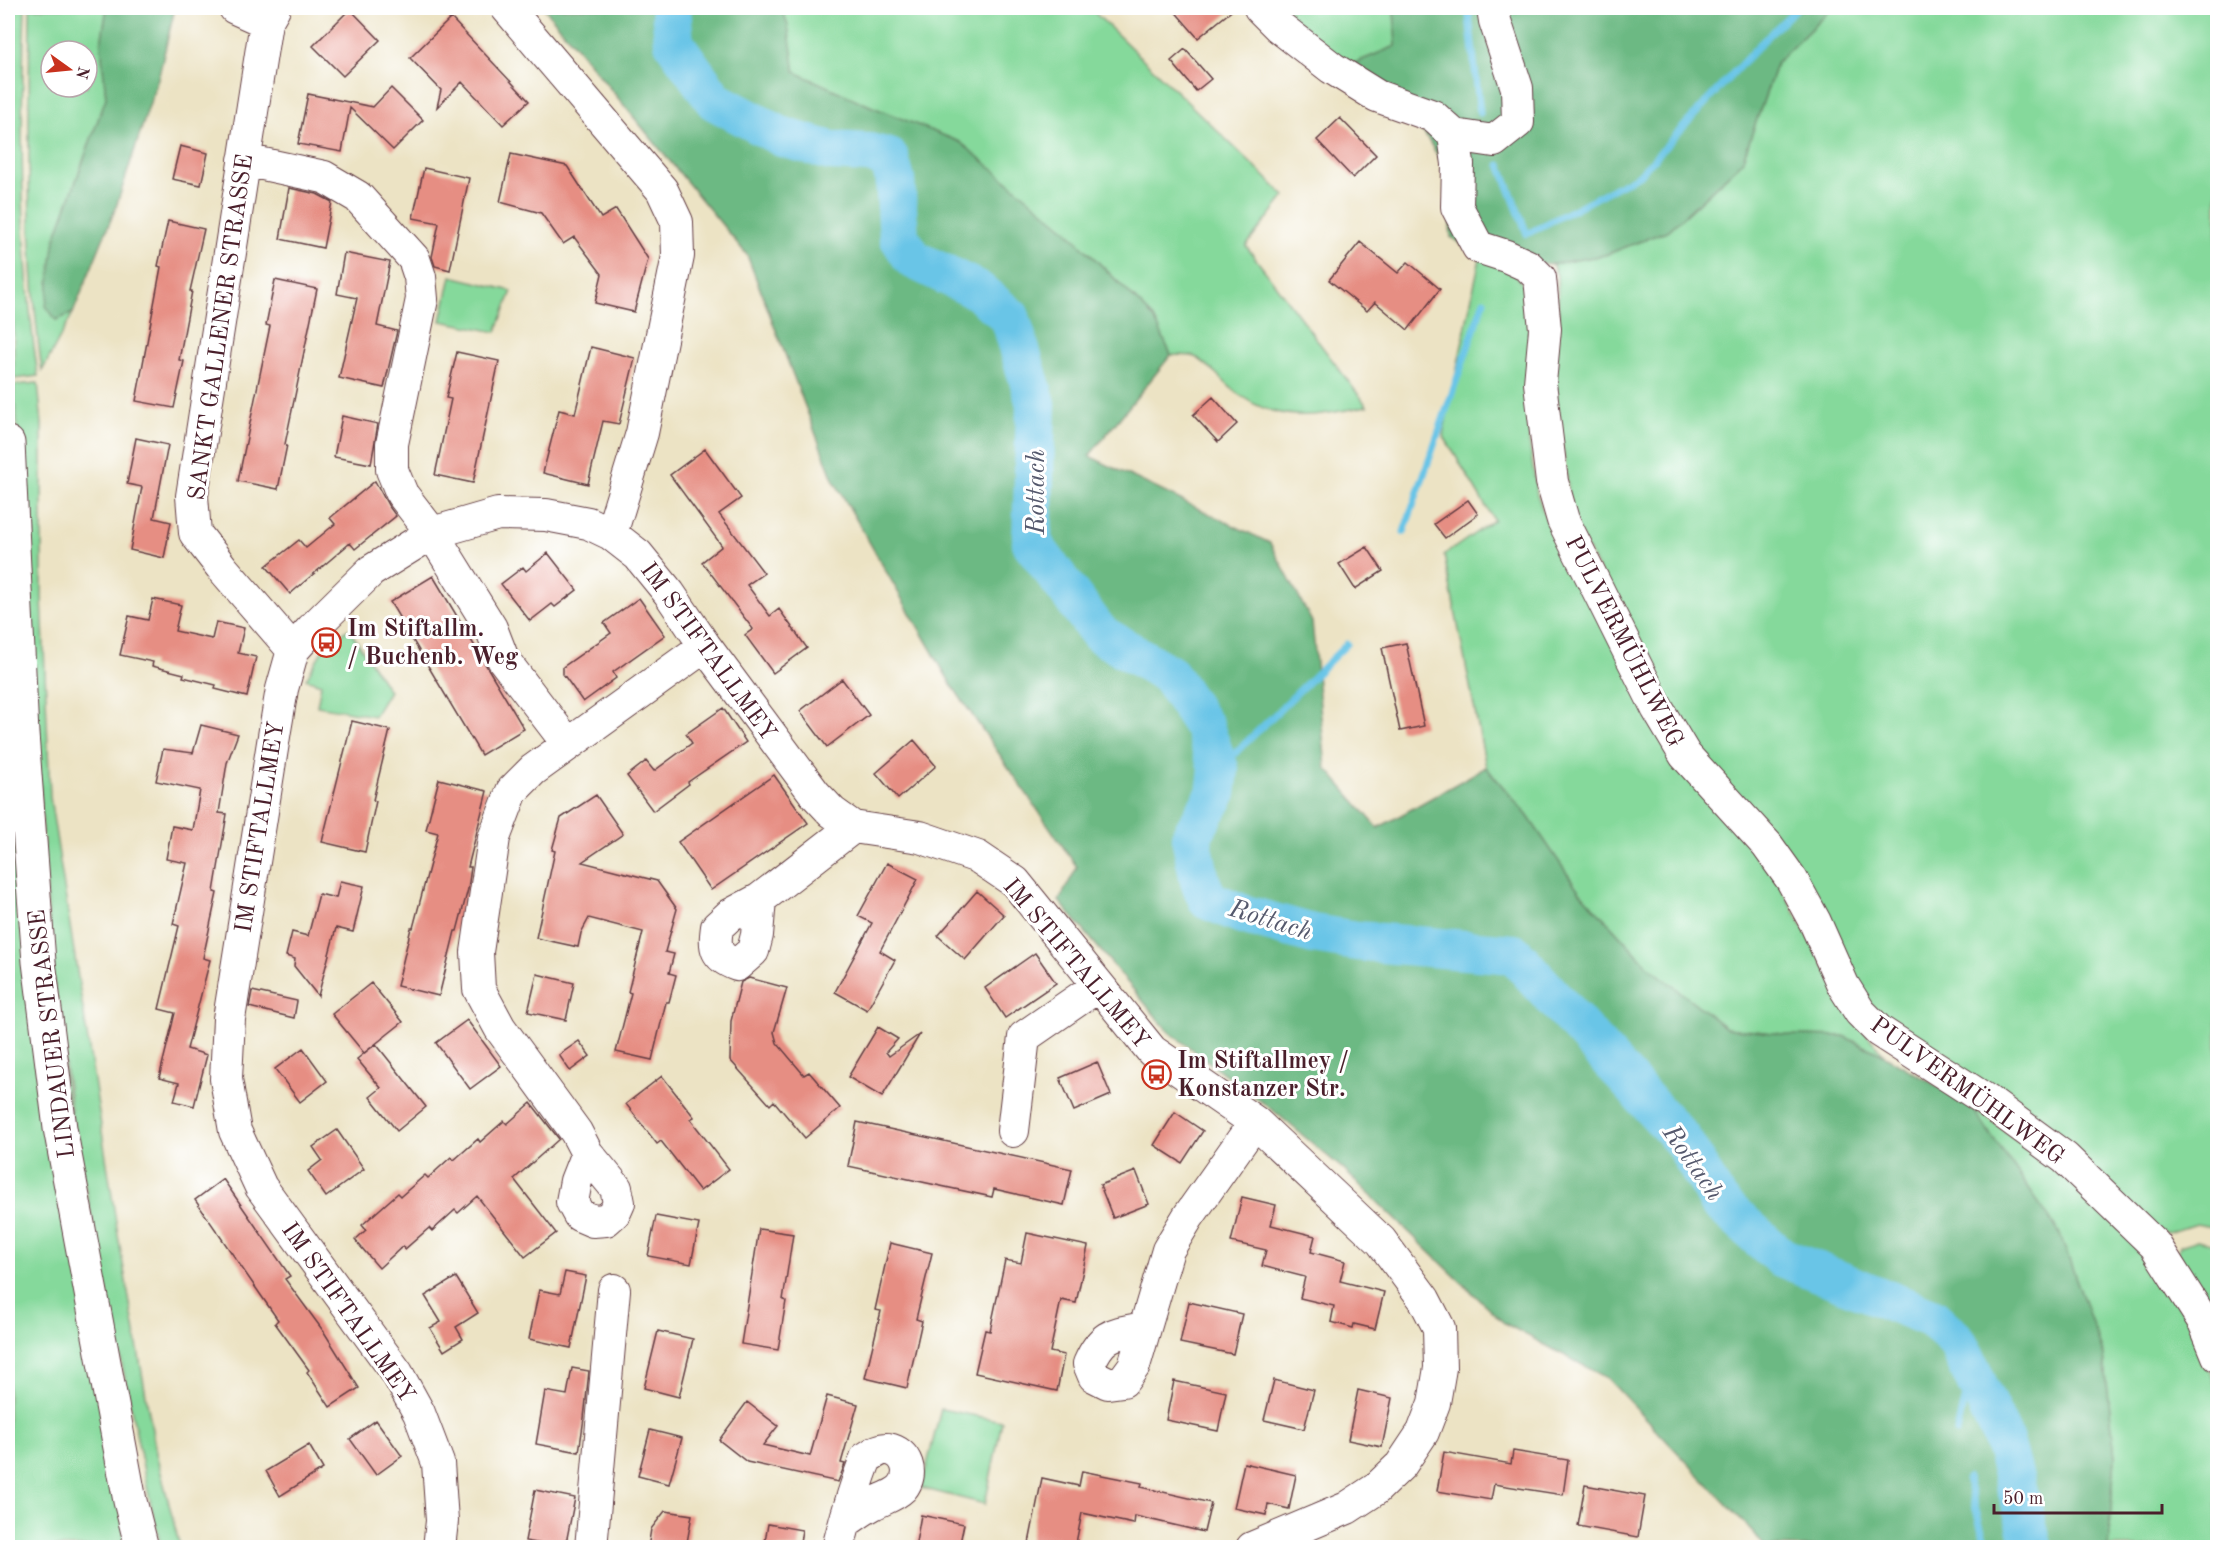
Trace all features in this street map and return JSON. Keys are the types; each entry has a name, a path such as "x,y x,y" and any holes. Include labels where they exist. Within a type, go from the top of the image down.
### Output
{"main road":[{"name":"LINDAUER STRASSE","path":"8,442 22,734 39,962 60,1128 130,1502 142,1548"}],"street":[{"path":"236,8 270,15"},
{"path":"507,8 662,190 677,222 678,256 663,338 642,433 611,534"},
{"path":"1260,8 1278,26 1332,68 1377,96 1433,116 1454,135 1494,141 1518,122 1517,88 1494,8"},
{"name":"SANKT GALLENER STRASSE","path":"270,15 244,160 192,496 195,532 223,569 293,650"},
{"name":"PULVERMÜHLWEG","path":"1454,135 1458,164 1457,207 1478,247 1528,266 1540,278 1545,329 1540,383 1552,482 1563,520 1657,708 1685,755 1767,845 1792,880 1815,922 1843,985 1860,1012 1880,1032 1986,1100 2065,1158 2155,1245 2204,1322 2217,1356"},
{"path":"244,160 324,177 358,198 414,259 420,277 422,299 392,444 392,470 402,494 432,533 491,628 503,659 568,744"},
{"name":"IM STIFTALLMEY","path":"439,1548 442,1521 438,1463 419,1413 397,1373 261,1187 236,1131 226,1079 229,1019 282,689 293,650 371,571 432,533 498,514 546,514 588,523 611,534 638,555 669,593 705,646 815,794 832,812 853,826 920,837 978,857 1015,882 1152,1051 1255,1122 1381,1241 1424,1299 1439,1328 1440,1368 1434,1403 1423,1432 1401,1465 1376,1489 1347,1508 1252,1548"},
{"path":"587,1153 576,1132 500,1028 479,989 477,952 494,838 512,791 533,770 705,646"},
{"path":"760,898 853,826"},
{"path":"1013,1131 1024,1037 1098,986"},
{"path":"1145,1328 1168,1250 1188,1217 1255,1122"},
{"path":"591,1548 614,1290"}],"green space":[{"path":"10,8 25,8 22,100 23,192 28,285 38,376 14,379"},
{"path":"30,8 107,8 101,44 106,98 55,239 56,320 73,313 42,371 30,235"},
{"path":"107,8 175,8 159,75 116,207 73,313 56,320 46,306 55,239 106,98 101,44"},
{"path":"544,8 782,8 788,26 795,72 870,106 960,142 1064,228 1154,318 1171,355 1089,456 1270,543 1312,622 1326,768 1378,828 1486,767 1527,815 1579,891 1648,966 1726,1028 1792,1035 1843,1036 1885,1056 1970,1105 2059,1232 2104,1356 2115,1457 2108,1547 1765,1547 1607,1378 1504,1323 1343,1169 1275,1112 1169,1032 1059,901 1077,867 951,684 833,479 747,255"},
{"path":"782,8 1099,8 1095,13 1285,196 1246,246 1367,406 1302,415 1272,411 1241,396 1195,357 1171,355 1154,318 1064,228 870,106 794,72 788,26"},
{"path":"1268,8 1394,8 1396,46 1341,69"},
{"path":"1394,8 1832,8 1777,62 1742,162 1669,230 1605,255 1552,264 1480,258 1451,237 1446,169 1424,133 1328,74 1396,46"},
{"path":"1832,8 2217,8 2217,1228 2196,1224 2168,1233 2151,1228 1883,1025 1691,751 1572,518 1555,386 1559,326 1557,275 1552,264 1605,255 1669,230 1742,162 1777,62"},
{"path":"1480,258 1512,269 1529,294 1534,326 1529,441 1537,494 1551,533 1679,759 1761,851 1853,1018 1885,1056 1843,1036 1792,1035 1726,1028 1648,966 1579,891 1527,815 1486,767 1444,555 1494,520 1443,435"},
{"path":"451,276 512,291 496,332 441,321"},
{"path":"38,383 42,425 42,597 50,797 119,1241 156,1453 180,1547 161,1547 149,1496 73,1126 51,959 14,385"},
{"path":"349,629 389,691 374,716 317,706 321,684 306,679 327,642"},
{"path":"8,647 126,1547 8,1547"},
{"path":"1970,1105 2061,1172 2147,1254 2189,1320 2217,1390 2217,1547 2108,1547 2115,1457 2104,1356 2059,1232"},
{"path":"2197,1240 2217,1244 2217,1336 2173,1261 2180,1246"},
{"path":"941,1409 1002,1421 985,1504 921,1488"}],"building":[{"path":"1172,8 1235,8 1198,38"},
{"path":"350,9 380,40 343,76 313,46"},
{"path":"451,18 529,101 503,125 462,82 437,107 441,90 410,58"},
{"path":"1185,49 1211,79 1196,91 1171,61"},
{"path":"391,88 423,120 393,150 350,108 342,152 298,144 308,94 373,107"},
{"path":"1340,118 1376,155 1353,178 1317,140"},
{"path":"180,146 208,153 201,185 172,179"},
{"path":"511,154 567,166 601,218 616,209 648,259 634,312 595,303 602,274 574,237 563,244 541,213 500,202"},
{"path":"424,168 469,178 450,270 435,266 432,257 439,223 413,218"},
{"path":"289,188 317,194 332,202 323,248 280,239"},
{"path":"168,221 204,229 190,291 192,291 179,360 184,361 174,408 136,401 161,267 158,266"},
{"path":"1360,242 1398,273 1408,262 1440,289 1408,330 1375,302 1367,311 1329,280"},
{"path":"344,253 390,262 377,326 397,331 384,388 339,378 357,298 337,294"},
{"path":"275,280 317,289 278,489 238,481 270,326 266,325"},
{"path":"591,347 635,358 619,424 603,421 588,484 543,473 559,410 575,414"},
{"path":"457,352 499,361 473,483 435,475 451,399 446,398"},
{"path":"1213,397 1237,424 1218,442 1193,415"},
{"path":"342,416 378,424 371,464 334,457"},
{"path":"136,438 168,445 154,518 171,522 164,558 130,550 142,487 127,484"},
{"path":"705,449 741,498 719,514 764,573 747,585 770,616 779,609 807,648 773,673 745,635 753,629 702,562 722,546 670,475"},
{"path":"375,481 396,516 355,549 350,543 290,594 266,566 299,540 306,548 335,524 330,518"},
{"path":"1468,500 1478,514 1445,538 1434,524"},
{"path":"1367,547 1383,571 1355,589 1339,564"},
{"path":"548,553 577,590 555,607 552,604 530,621 501,584 523,567 526,571"},
{"path":"433,576 524,729 481,755 390,602"},
{"path":"639,598 665,635 613,672 616,678 583,702 563,674 563,667 611,633 604,623"},
{"path":"153,599 181,605 175,631 212,639 216,622 244,628 238,653 256,657 247,697 215,689 216,685 183,677 184,674 152,666 153,662 120,655 129,616 148,620"},
{"path":"1406,643 1424,726 1400,731 1382,648"},
{"path":"842,679 869,715 827,747 800,711"},
{"path":"723,708 746,742 688,782 689,784 653,811 627,776 646,761 654,771 692,743 686,734"},
{"path":"352,721 390,730 373,800 376,801 365,852 322,842"},
{"path":"201,725 238,734 227,763 219,813 227,814 214,892 217,893 203,958 210,960 187,1049 207,1055 194,1106 174,1101 179,1083 159,1078 175,1013 159,1009 179,926 173,924 187,863 166,859 172,826 193,830 200,790 156,781 163,749 193,753"},
{"path":"914,740 936,766 898,799 876,773"},
{"path":"774,775 808,823 711,890 678,842"},
{"path":"439,779 487,791 468,867 471,867 468,889 439,996 397,986 438,833 426,830"},
{"path":"596,795 623,834 582,862 657,881 677,909 665,952 674,954 669,973 676,975 669,1002 666,1002 652,1060 616,1052 643,932 589,918 581,933 578,947 536,938 555,851 552,850 561,818"},
{"path":"887,863 918,879 880,951 895,960 867,1010 835,992 872,923 858,916"},
{"path":"340,881 364,886 353,932 336,928 318,996 294,966 295,959 286,956 292,932 308,936 319,894 336,898"},
{"path":"977,891 1004,915 965,960 938,936"},
{"path":"1035,953 1056,983 1005,1018 985,988"},
{"path":"537,974 574,983 566,1020 528,1012"},
{"path":"749,978 787,988 774,1032 777,1043 804,1075 809,1072 840,1108 805,1138 774,1101 770,1105 730,1060 731,1021 741,982"},
{"path":"371,983 403,1022 364,1053 332,1014"},
{"path":"252,991 297,1001 294,1018 249,1007"},
{"path":"467,1020 501,1066 470,1089 436,1043"},
{"path":"878,1027 898,1039 886,1052 889,1056 920,1034 882,1097 848,1077"},
{"path":"579,1041 590,1056 570,1071 559,1055"},
{"path":"376,1044 426,1107 397,1131 370,1097 381,1088 357,1059"},
{"path":"303,1048 327,1081 300,1102 275,1069"},
{"path":"1097,1062 1111,1095 1074,1111 1060,1078"},
{"path":"662,1076 694,1117 690,1119 729,1169 700,1191 661,1141 657,1144 626,1104"},
{"path":"531,1103 559,1139 514,1179 556,1233 525,1257 477,1196 458,1213 455,1210 432,1231 429,1228 405,1249 403,1246 379,1268 355,1240 366,1230 362,1225 398,1193 401,1196 425,1175 428,1178 451,1157 454,1160 504,1121 507,1124"},
{"path":"1175,1112 1203,1131 1182,1163 1154,1145"},
{"path":"857,1122 1072,1169 1064,1205 994,1189 992,1197 848,1166"},
{"path":"337,1130 364,1169 326,1197 308,1171 322,1160 313,1147"},
{"path":"1136,1171 1149,1204 1113,1218 1100,1185"},
{"path":"223,1179 290,1276 285,1279 324,1332 359,1388 330,1407 307,1372 309,1370 275,1323 278,1320 195,1200"},
{"path":"1242,1197 1276,1205 1271,1225 1315,1236 1311,1252 1345,1261 1340,1281 1384,1292 1375,1329 1354,1324 1353,1328 1331,1322 1334,1306 1300,1298 1305,1277 1262,1266 1266,1250 1231,1242"},
{"path":"656,1216 699,1224 691,1264 648,1256"},
{"path":"759,1229 793,1234 778,1350 741,1344"},
{"path":"1027,1233 1088,1246 1076,1303 1061,1300 1050,1352 1064,1355 1057,1391 975,1373 985,1330 990,1331 1005,1260 1021,1263"},
{"path":"890,1243 932,1253 916,1319 922,1321 907,1388 865,1378 881,1311 875,1310"},
{"path":"565,1272 586,1276 571,1348 529,1339 539,1290 560,1294"},
{"path":"456,1277 478,1313 456,1327 463,1339 444,1351 430,1328 441,1322 425,1296"},
{"path":"1189,1302 1242,1314 1233,1354 1180,1343"},
{"path":"658,1331 693,1339 679,1397 644,1388"},
{"path":"572,1368 589,1371 579,1452 536,1444 545,1391 567,1395"},
{"path":"1274,1380 1314,1390 1304,1429 1264,1420"},
{"path":"1174,1381 1226,1392 1218,1431 1166,1420"},
{"path":"1358,1390 1392,1398 1382,1447 1348,1440"},
{"path":"827,1396 858,1404 841,1463 845,1464 838,1482 747,1462 719,1440 747,1402 778,1426 763,1445 810,1456"},
{"path":"376,1420 402,1456 376,1475 350,1439"},
{"path":"650,1430 682,1438 669,1484 638,1476"},
{"path":"309,1445 323,1469 280,1496 266,1471"},
{"path":"1513,1451 1568,1460 1563,1495 1494,1484 1491,1500 1437,1491 1444,1452 1511,1464"},
{"path":"1244,1463 1296,1475 1289,1509 1268,1504 1266,1515 1234,1508"},
{"path":"1082,1471 1142,1483 1141,1487 1211,1503 1204,1532 1135,1516 1134,1524 1082,1513 1075,1548 1028,1548 1042,1478 1079,1486"},
{"path":"1585,1485 1645,1496 1638,1537 1578,1526"},
{"path":"535,1490 575,1498 565,1548 525,1541"},
{"path":"665,1511 692,1515 686,1548 648,1548 651,1529"},
{"path":"921,1515 964,1524 959,1548 915,1548"},
{"path":"768,1524 802,1530 799,1548 764,1548"}],"waterway":[{"name":"Rottach","path":"671,8 674,43 715,101 782,137 831,151 869,153 889,158 895,180 899,237 913,259 977,290 1010,317 1036,404 1032,543 1100,634 1170,675 1204,727 1219,769 1216,794 1191,837 1200,881 1208,900 1242,914 1313,934 1357,941 1514,954 1682,1140 1719,1202 1781,1257 1932,1318 1957,1341 2004,1441 2033,1548"},
{"path":"1468,8 1480,113"},
{"path":"1500,165 1527,234 1639,175 1761,43 1797,8"},
{"path":"1404,532 1484,301"},
{"path":"1219,769 1347,644"},
{"path":"1957,1432 1970,1373"},
{"path":"1967,1478 1987,1548"}],"place":[{"name":"Im Stiftallm. / Buchenb. Weg","path":"326,642"},
{"name":"Im Stiftallmey / Konstanzer Str.","path":"1156,1074"}]}
